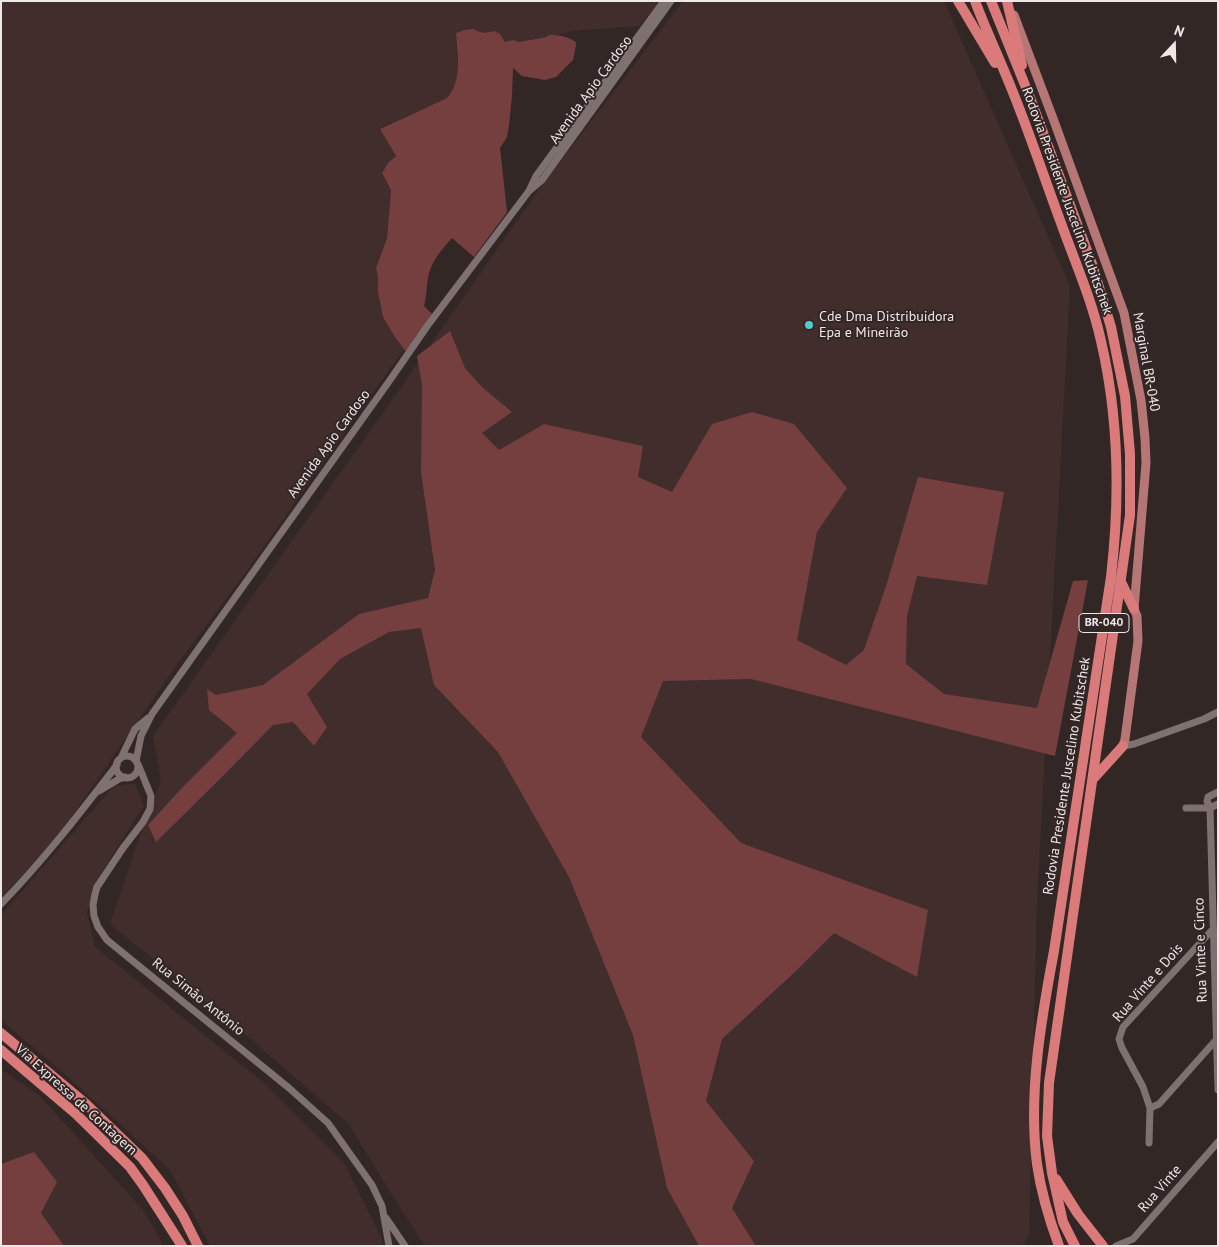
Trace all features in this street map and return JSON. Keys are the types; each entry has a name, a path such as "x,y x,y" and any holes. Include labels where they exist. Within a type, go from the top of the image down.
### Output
{"highway":[{"path":"958,1 1014,94"},
{"name":"Rodovia Presidente Juscelino Kubitschek","path":"975,1 1014,94 1092,305 1108,377 1116,456 1117,516 1111,577 1054,952 1046,991 1034,1096 1034,1130 1038,1164 1050,1221 1059,1246"},
{"name":"Rodovia Presidente Juscelino Kubitschek","path":"992,1 1092,264 1111,327 1125,396 1130,454 1130,516 1049,1083 1047,1136 1052,1173 1063,1222 1075,1246"},
{"path":"1008,1 1028,95"},
{"path":"1121,582 1134,609"},
{"path":"1093,779 1123,746"},
{"name":"Via Expressa de Contagem","path":"1,1032 85,1103 142,1158 183,1216 198,1246"},
{"name":"Via Expressa de Contagem","path":"1,1050 76,1114 130,1167 182,1246"},
{"path":"1052,1173 1078,1214 1103,1246"}],"main road":[{"name":"Marginal BR-040","path":"1008,1 1124,313 1141,400 1146,463 1134,609 1137,616 1138,641 1123,746"}],"street":[{"name":"Avenida Apio Cardoso","path":"529,191 536,176 664,1"},
{"name":"Avenida Apio Cardoso","path":"137,763 141,736 152,714 428,325 494,235 529,191 542,180 671,1"},
{"path":"1123,746 1134,744 1204,719 1218,712"},
{"name":"Avenida Apio Cardoso","path":"121,758 136,729 152,714"},
{"path":"1,904 56,842 96,793 121,758 129,756 137,763 138,769 128,777"},
{"name":"Rua Simão Antônio","path":"137,763 151,796 150,809 143,822 97,887 93,905 98,927 108,940 289,1088 328,1123 372,1185 385,1216 389,1246"},
{"path":"117,765 118,773 128,777"},
{"path":"96,793 119,779 128,777 143,779"},
{"path":"1210,808 1206,801 1208,797 1218,792"},
{"path":"1186,808 1210,808 1218,804"},
{"name":"Rua Vinte e Cinco","path":"1210,808 1218,1090"},
{"name":"Rua Vinte e Dois","path":"1148,1142 1150,1108 1143,1087 1119,1039 1123,1027 1213,929"},
{"path":"1150,1108 1159,1104 1216,1040"},
{"name":"Rua Vinte","path":"1116,1246 1132,1242 1218,1142"},
{"name":"Rua Simão Antônio","path":"385,1216 405,1246"}],"shaded area":[{"path":"1,1 659,1 640,26 573,31 519,42 505,42 494,31 486,34 478,32 456,33 458,79 454,91 448,98 380,128 396,156 388,163 382,173 391,190 387,238 376,268 378,292 395,337 404,349 238,583 178,663 70,819 41,856 1,898"},
{"path":"683,1 944,1 1070,286 1037,901 1029,1235 1023,1246 425,1246 348,1123 219,1012 110,924 161,781 153,736 392,400 534,196"},
{"path":"474,29 484,33 494,31 500,34 505,42 513,40 519,42 549,35 566,37 576,42 573,60 556,77 545,80 522,76 513,68 509,126 507,137 500,148 507,212 474,257 452,238 441,252 429,272 427,282 424,306 432,314 406,352 383,317 378,292 376,268 387,238 391,190 382,173 388,163 396,156 380,129 447,98 452,91 457,75 456,33"},
{"path":"450,331 465,368 482,387 512,412 482,433 499,450 544,424 643,446 638,477 672,492 712,424 752,412 794,424 847,488 817,532 797,640 846,665 864,650 887,583 918,477 1004,492 987,585 917,576 907,616 906,664 944,694 1037,708 1073,581 1088,580 1055,756 751,679 663,681 641,737 741,843 928,910 917,977 834,933 722,1039 706,1101 754,1161 732,1208 756,1246 699,1246 667,1188 633,1035 569,877 498,752 434,685 421,628 389,632 340,659 307,694 327,727 314,746 293,722 273,725 156,842 148,825 237,733 209,710 207,689 216,695 263,685 359,614 428,598 435,570 421,472 422,385 417,356"},
{"path":"135,784 144,805 97,880 87,913 95,947 263,1082 344,1163 382,1239 382,1246 210,1246 170,1170 76,1084 1,1020 1,915 114,786"},
{"path":"1,1069 40,1096 144,1211 164,1246 1,1246"},
{"path":"34,1152 57,1182 41,1213 64,1246 1,1246 1,1164"}],"place":[{"name":"Cde Dma Distribuidora Epa e Mineirão","path":"809,325"}]}
